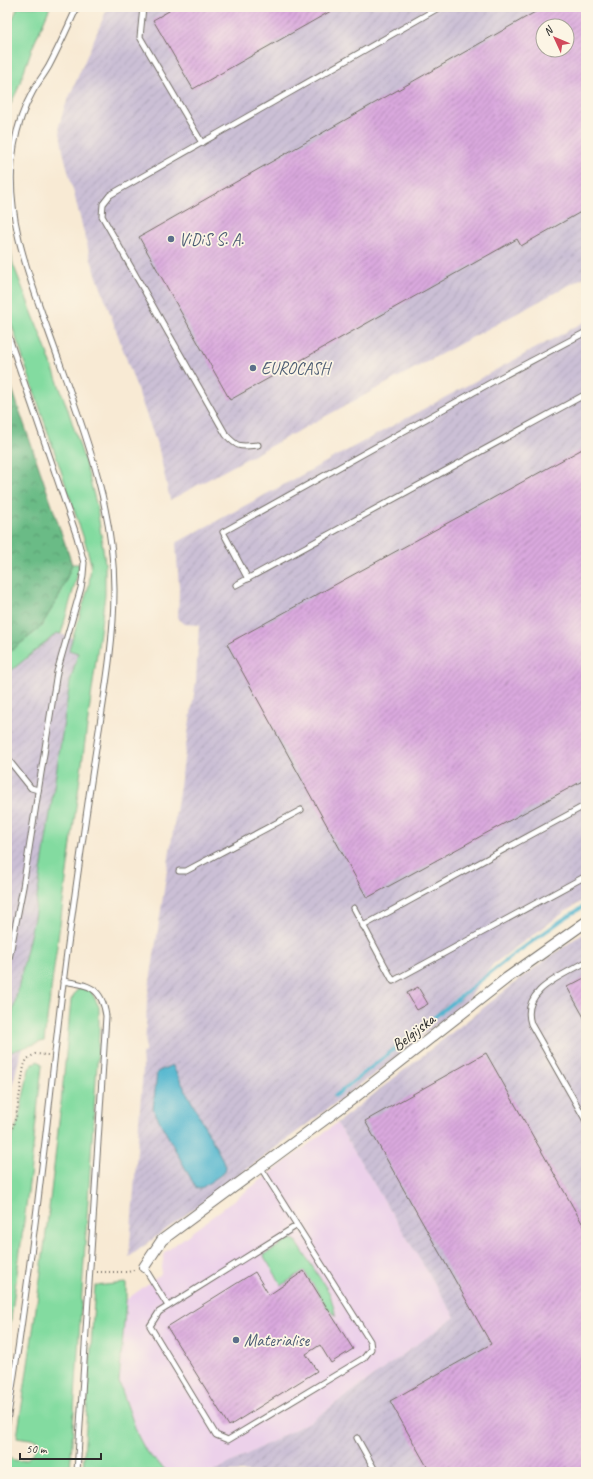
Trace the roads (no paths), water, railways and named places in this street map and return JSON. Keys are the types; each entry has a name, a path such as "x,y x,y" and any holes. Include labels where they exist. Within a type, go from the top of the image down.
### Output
{"street":[{"name":"Belgijska","path":"144,1267 162,1240 354,1098 507,978 586,922"}],"lane":[{"path":"7,1422 33,1243 70,925 111,642 113,619 113,567 108,520 96,468 38,300 22,248 14,205 11,173 14,145 25,108 32,92 50,64 77,7"},
{"path":"143,7 140,37 202,143"},
{"path":"258,444 244,446 235,445 226,435 102,216 103,204 110,195 440,7"},
{"path":"7,332 77,537 84,563 81,588 57,672 17,923 8,958 7,969"},
{"path":"248,579 223,532 501,377 586,332"},
{"path":"236,586 586,394"},
{"path":"7,758 31,788 38,790"},
{"path":"364,926 586,805"},
{"path":"179,871 186,870 301,810"},
{"path":"354,908 393,981 586,876"},
{"path":"586,962 536,993 531,1001 528,1016 531,1024 586,1121"},
{"path":"63,981 85,985 94,989 100,996 105,1006 106,1016 77,1472"},
{"path":"261,1168 296,1226 370,1341 371,1349 364,1358 228,1440 216,1435 150,1326 159,1312 296,1226"},
{"path":"144,1267 168,1306"},
{"path":"357,1438 376,1472"}],"water":[{"path":"172,1065 226,1166 225,1172 200,1189 196,1188 153,1109 157,1072"}],"waterway":[{"path":"335,1096 509,958 562,920 586,905"}],"place":[{"name":"ViDiS S. A.","path":"171,239"},
{"name":"EUROCASH","path":"253,368"},
{"name":"Materialise","path":"236,1340"}]}
